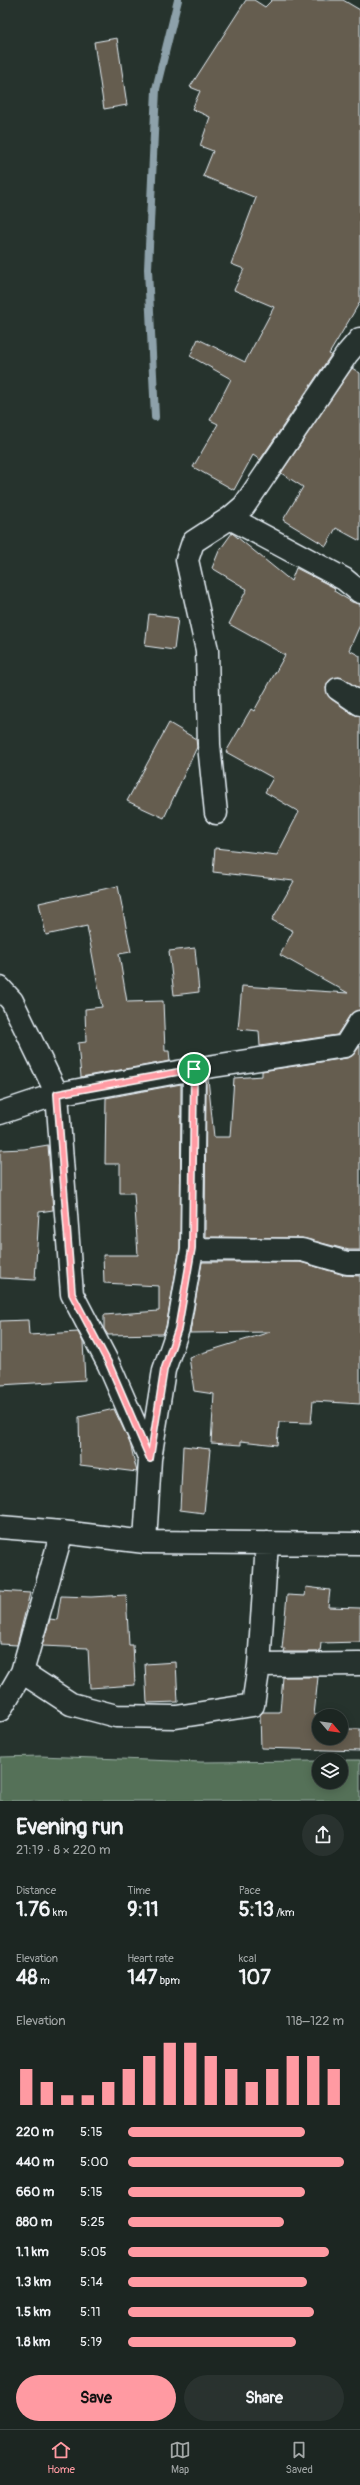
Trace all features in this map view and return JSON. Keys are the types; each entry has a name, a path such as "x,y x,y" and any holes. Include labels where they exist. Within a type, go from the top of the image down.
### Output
{"street":[{"path":"216,813 209,745 207,650 187,560 193,542 230,518 244,506 347,354 360,339"},
{"path":"230,518 344,579 360,592"},
{"path":"338,689 360,704"},
{"path":"0,988 12,1002 57,1094 72,1294 109,1364 150,1459"},
{"path":"0,1113 57,1094 194,1069 345,1046 360,1022"},
{"path":"145,1542 150,1459 164,1370 178,1329 192,1248 194,1069"},
{"path":"192,1248 302,1250 347,1263 360,1263"},
{"path":"0,1527 62,1532 145,1542 360,1544"},
{"path":"0,1710 22,1672 62,1532"},
{"path":"22,1672 71,1704 116,1716 170,1717 253,1705 260,1665 267,1543"},
{"path":"260,1665 360,1664"}],"green space":[{"path":"40,1756 201,1762 312,1761 312,1789 348,1789 348,1760 360,1760 360,1801 0,1801 0,1757"}],"building":[{"path":"246,0 254,0 265,7 272,0 343,0 360,10 360,302 329,354 331,355 260,460 253,455 234,490 193,467 218,424 210,420 231,379 190,356 198,339 245,362 274,307 234,290 244,269 231,264 256,198 203,176 213,151 200,146 210,117 192,109 200,91 190,87"},
{"path":"117,38 127,105 104,109 94,42"},
{"path":"352,368 360,373 360,541 336,528 326,546 283,520 303,487 281,473"},
{"path":"232,533 291,581 296,568 335,588 334,591 352,602 360,604 360,625 349,650 360,656 360,689 339,677 328,682 326,688 331,699 353,714 360,716 360,1010 350,1015 337,1035 260,1046 259,1031 238,1029 242,986 348,993 280,955 293,931 272,920 294,881 213,872 215,848 277,855 299,812 265,792 273,778 226,752 251,709 254,711 285,655 229,624 247,589 212,568 219,551"},
{"path":"149,614 178,618 174,650 145,646"},
{"path":"169,723 196,739 197,747 164,818 127,801"},
{"path":"118,886 131,952 119,954 127,1002 163,1001 165,1051 169,1051 170,1061 81,1077 78,1043 86,1042 85,1009 102,1007 87,926 46,935 39,903"},
{"path":"195,948 199,992 174,995 169,951"},
{"path":"360,1046 360,1250 349,1250 302,1238 205,1237 206,1080 208,1079 214,1137 230,1137 234,1078 262,1076 262,1071 347,1058 352,1056"},
{"path":"181,1084 180,1248 166,1326 163,1334 108,1335 104,1329 104,1315 159,1311 159,1286 104,1283 103,1255 138,1255 134,1193 120,1193 120,1164 105,1164 106,1098"},
{"path":"48,1145 53,1210 39,1212 35,1280 0,1278 0,1150 24,1149"},
{"path":"202,1262 300,1262 344,1275 360,1276 360,1404 313,1401 311,1423 279,1422 277,1445 241,1441 241,1445 211,1443 214,1394 194,1391 189,1357 270,1332 190,1333"},
{"path":"28,1320 29,1335 78,1332 83,1342 85,1380 0,1385 0,1321"},
{"path":"114,1409 130,1443 137,1472 80,1465 79,1417"},
{"path":"183,1446 210,1449 204,1513 180,1510"},
{"path":"306,1587 330,1590 328,1607 360,1608 360,1642 321,1643 320,1652 284,1652 285,1649 282,1649 287,1595 305,1596"},
{"path":"0,1591 30,1593 17,1645 0,1644"},
{"path":"126,1595 129,1645 133,1645 135,1685 90,1688 88,1648 42,1646 50,1619 57,1620 61,1596 91,1597"},
{"path":"176,1662 178,1702 147,1703 145,1664"},
{"path":"283,1677 318,1677 315,1709 312,1709 312,1745 348,1745 348,1729 360,1729 360,1751 261,1748 260,1715 263,1712 280,1712"}],"waterway":[{"path":"155,417 148,269 156,89 178,0"}],"route":[{"path":"194,1069 192,1248 178,1329 164,1370 150,1459 109,1364 72,1294 57,1094 133,1082 194,1069"}]}
